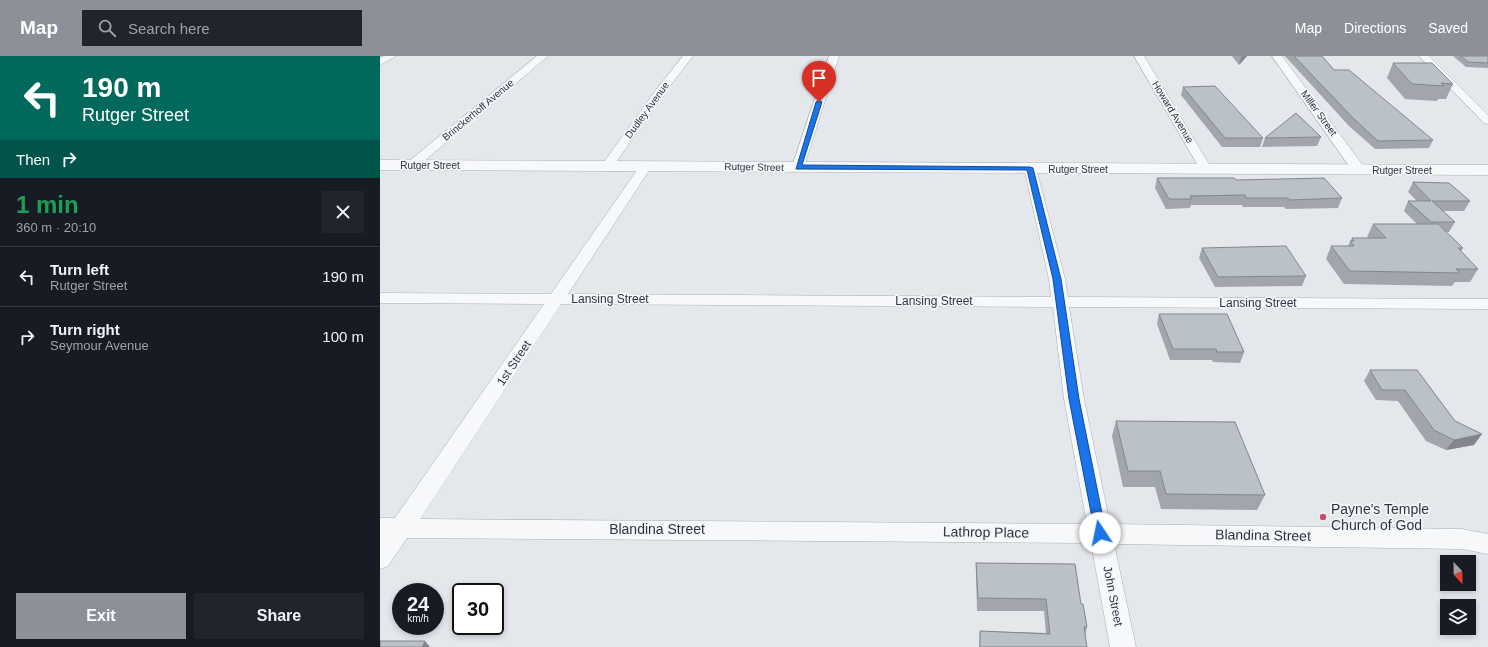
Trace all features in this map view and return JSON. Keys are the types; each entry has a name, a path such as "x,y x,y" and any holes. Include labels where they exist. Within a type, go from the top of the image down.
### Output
{"street":[{"path":"380,62 391,56"},
{"name":"Brinckerhoff Avenue","path":"412,165 543,56"},
{"name":"Dudley Avenue","path":"608,165 659,93 688,56"},
{"path":"798,167 834,56"},
{"name":"Howard Avenue","path":"1139,56 1206,169"},
{"name":"Miller Street","path":"1277,56 1359,170"},
{"path":"1424,56 1488,122"},
{"name":"Rutger Street","path":"380,165 1488,170"},
{"name":"1st Street","path":"380,559 391,528 557,299 646,166"},
{"name":"John Street","path":"1030,168 1057,279 1074,399 1123,647"},
{"name":"Lansing Street","path":"380,298 1488,304"},
{"name":"Blandina Street","path":"391,528 935,531"},
{"name":"Lathrop Place","path":"935,531 1037,533"},
{"name":"Blandina Street","path":"1037,533 1462,539 1488,544"}],"building":[{"path":"1294,56 1322,56 1334,70 1349,70 1433,140 1378,141 1353,118"},
{"path":"1461,56 1488,56 1488,63 1468,62"},
{"path":"1393,63 1432,63 1453,84 1441,83 1444,86 1412,84"},
{"path":"1215,86 1263,138 1225,138 1183,87"},
{"path":"1296,113 1321,137 1265,138"},
{"path":"1157,178 1234,178 1236,180 1324,178 1342,198 1290,200 1288,198 1246,198 1245,195 1190,196 1192,199 1169,199"},
{"path":"1413,182 1449,183 1470,201 1432,201 1455,222 1431,222 1408,201 1431,201"},
{"path":"1373,224 1438,224 1463,248 1458,248 1478,269 1456,269 1460,273 1350,271 1331,246 1354,246 1350,241 1354,241 1352,238 1386,238"},
{"path":"1286,246 1306,276 1218,277 1202,248"},
{"path":"1159,314 1227,314 1244,352 1217,352 1216,349 1173,349"},
{"path":"1370,370 1417,370 1455,421 1482,434 1454,440 1434,430 1405,390 1382,390"},
{"path":"1116,421 1235,422 1265,495 1166,494 1160,471 1128,471"},
{"path":"976,563 1075,564 1081,604 1083,604 1087,627 1084,627 1087,647 980,647 980,631 1050,634 1046,599 978,598"},
{"path":"380,641 425,641 422,647 380,647"}],"place":[{"name":"Payne's Temple Church of God","path":"1323,517"}],"route":[{"path":"819,102 798,167 1030,168 1057,279 1074,399 1100,533"}]}
